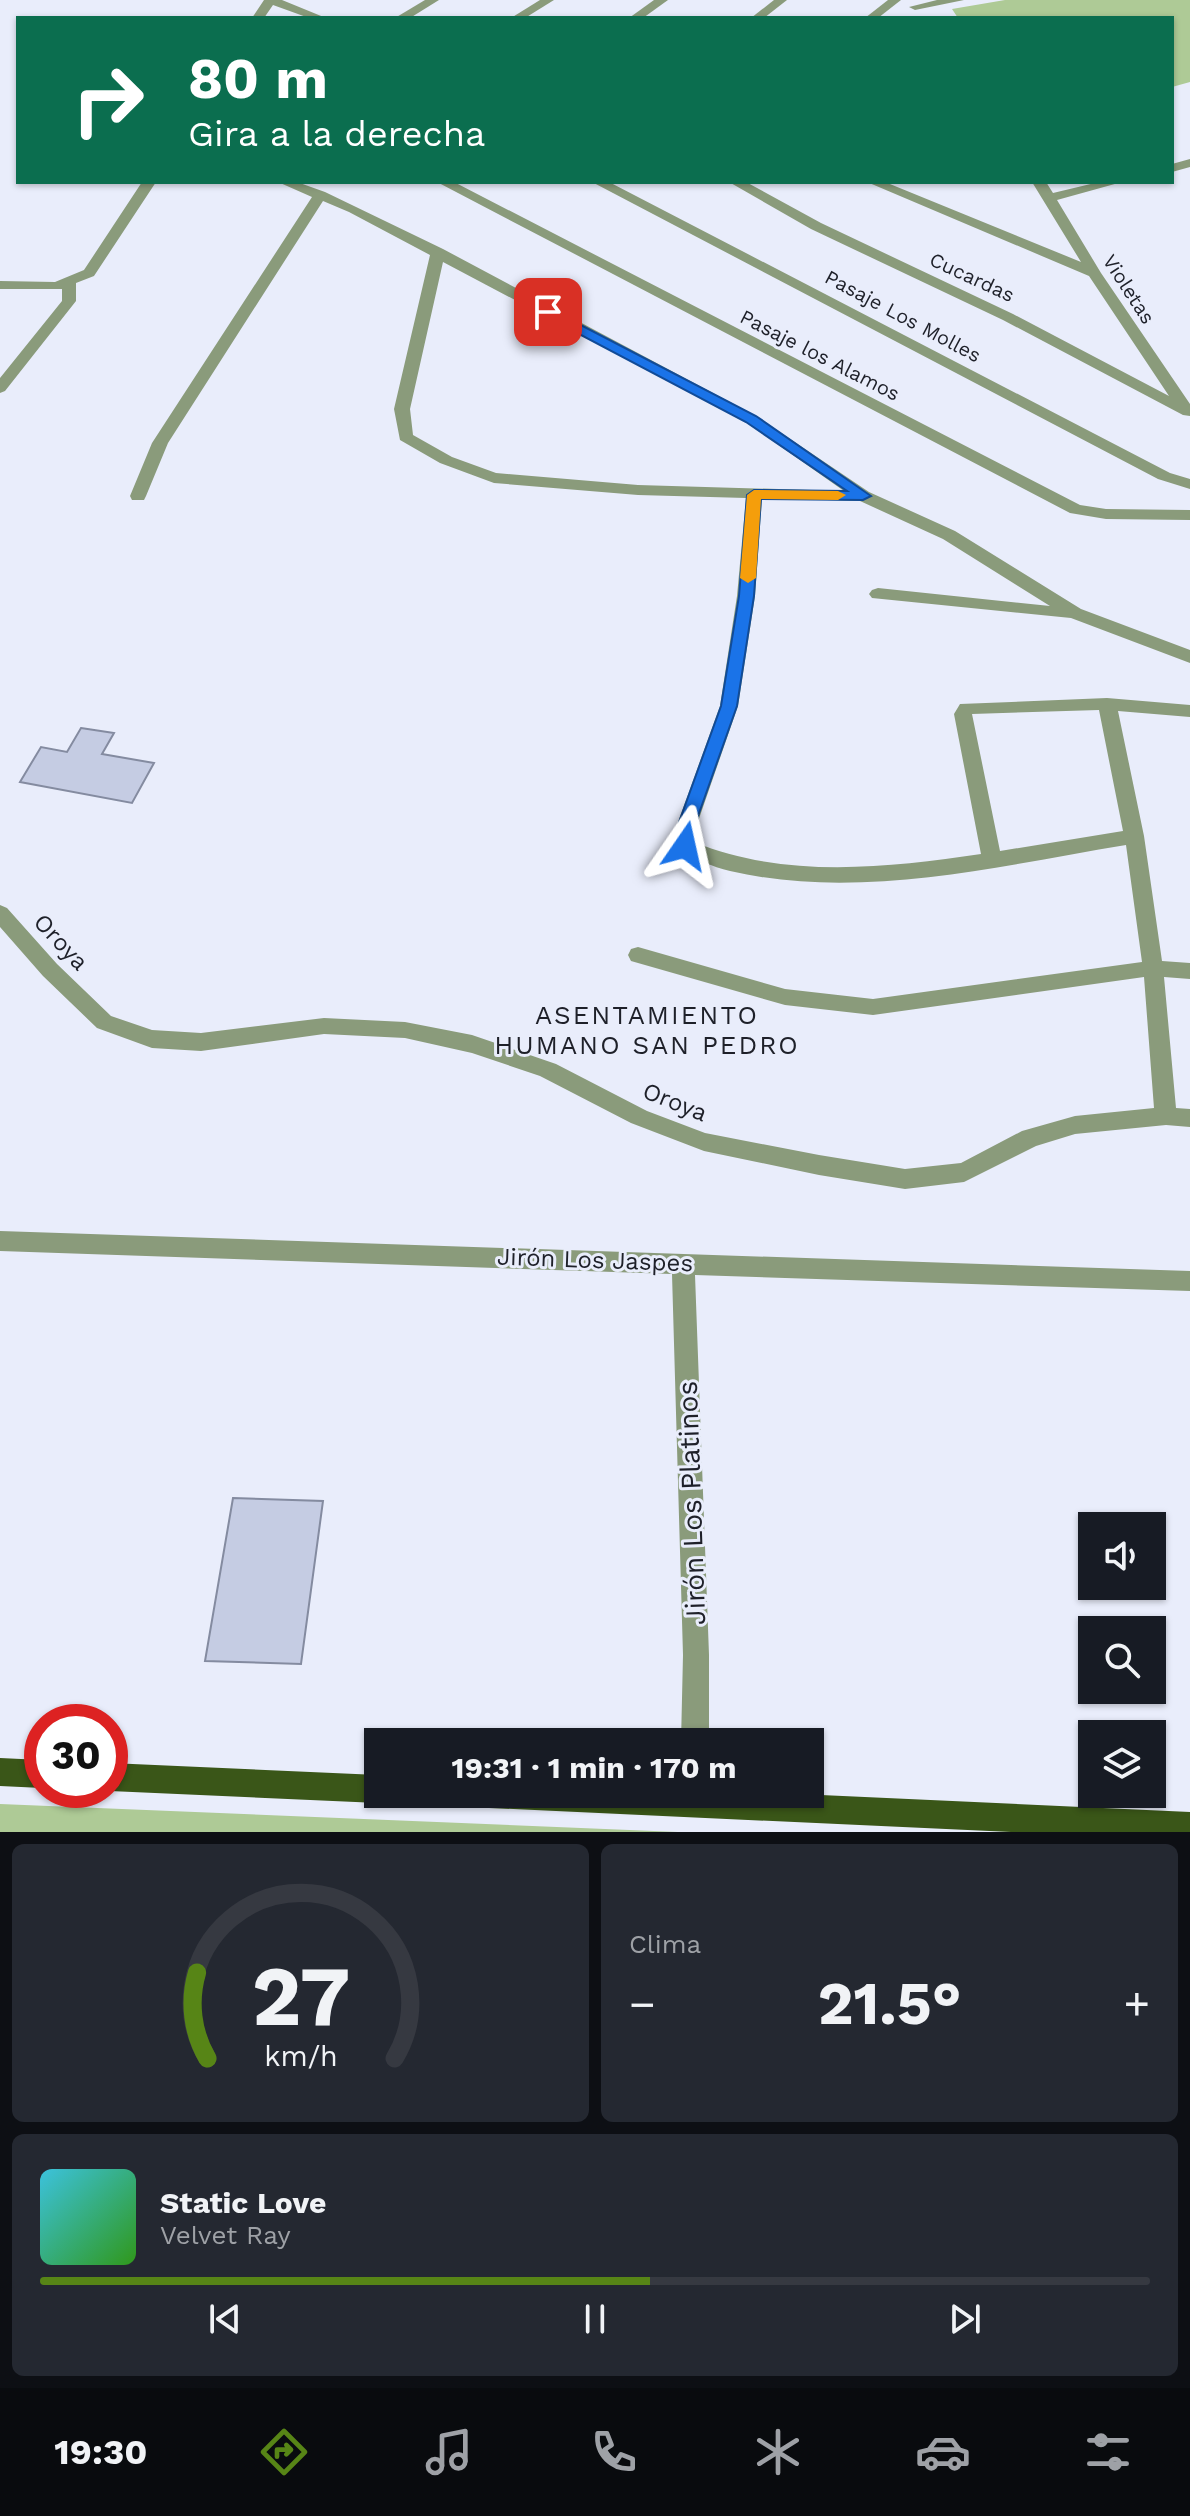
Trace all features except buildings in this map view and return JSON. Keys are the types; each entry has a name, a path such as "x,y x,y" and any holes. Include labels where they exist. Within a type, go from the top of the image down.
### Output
{"main road":[{"path":"0,1772 24,1773"},
{"path":"128,1778 364,1788"},
{"path":"824,1806 1190,1826"}],"street":[{"path":"270,0 314,16"},
{"path":"405,16 433,0"},
{"path":"520,16 548,0"},
{"path":"638,16 662,0"},
{"path":"760,16 781,0"},
{"path":"874,16 895,0"},
{"path":"913,4 958,0"},
{"path":"0,285 45,287 69,283 89,273 148,184"},
{"path":"290,184 354,209 630,358 751,419 863,496 949,535 1075,613 1190,657"},
{"name":"Pasaje los Alamos","path":"448,184 1076,509 1106,514 1190,515"},
{"name":"Pasaje Los Molles","path":"603,184 1164,476 1190,484"},
{"name":"Cucardas","path":"740,184 816,226 1008,317 1189,414"},
{"path":"879,184 1094,273"},
{"name":"Violetas","path":"1040,184 1094,273 1189,414"},
{"path":"1050,198 1107,184"},
{"path":"138,496 160,443 320,195"},
{"path":"438,252 402,409 406,437 446,460 494,478 638,490 863,496"},
{"path":"0,388 69,301 69,283"},
{"path":"754,495 746,596 729,706 683,836 685,846 737,868 819,875 992,860 1134,836"},
{"path":"878,594 1075,613"},
{"path":"992,860 963,714 966,708 1107,704 1190,711"},
{"path":"1107,704 1134,836 1153,968 1166,1116"},
{"name":"Oroya","path":"0,913 50,970 104,1022 152,1039 201,1042 324,1026 405,1030 472,1044 548,1070 639,1117 704,1142 819,1165 905,1179 964,1172 1030,1138 1075,1125 1166,1116 1190,1118"},
{"path":"638,955 785,997 873,1007 1153,968 1190,971"},
{"name":"Jirón Los Jaspes","path":"0,1241 1190,1281"},
{"name":"Jirón Los Platinos","path":"683,1263 696,1655 695,1728"}],"green space":[{"path":"1005,0 1190,0 1190,82 1174,86 1174,16 957,16 952,9"},
{"path":"0,1804 24,1805 24,1808 97,1808 678,1832 0,1832"}],"slow traffic":[{"path":"748,578 754,495 838,495"}],"district":[{"name":"ASENTAMIENTO HUMANO SAN PEDRO","path":"647,1030"}],"route":[{"path":"548,312 630,358 751,419 863,496 754,495 746,596 729,706 683,836 685,846"}]}
